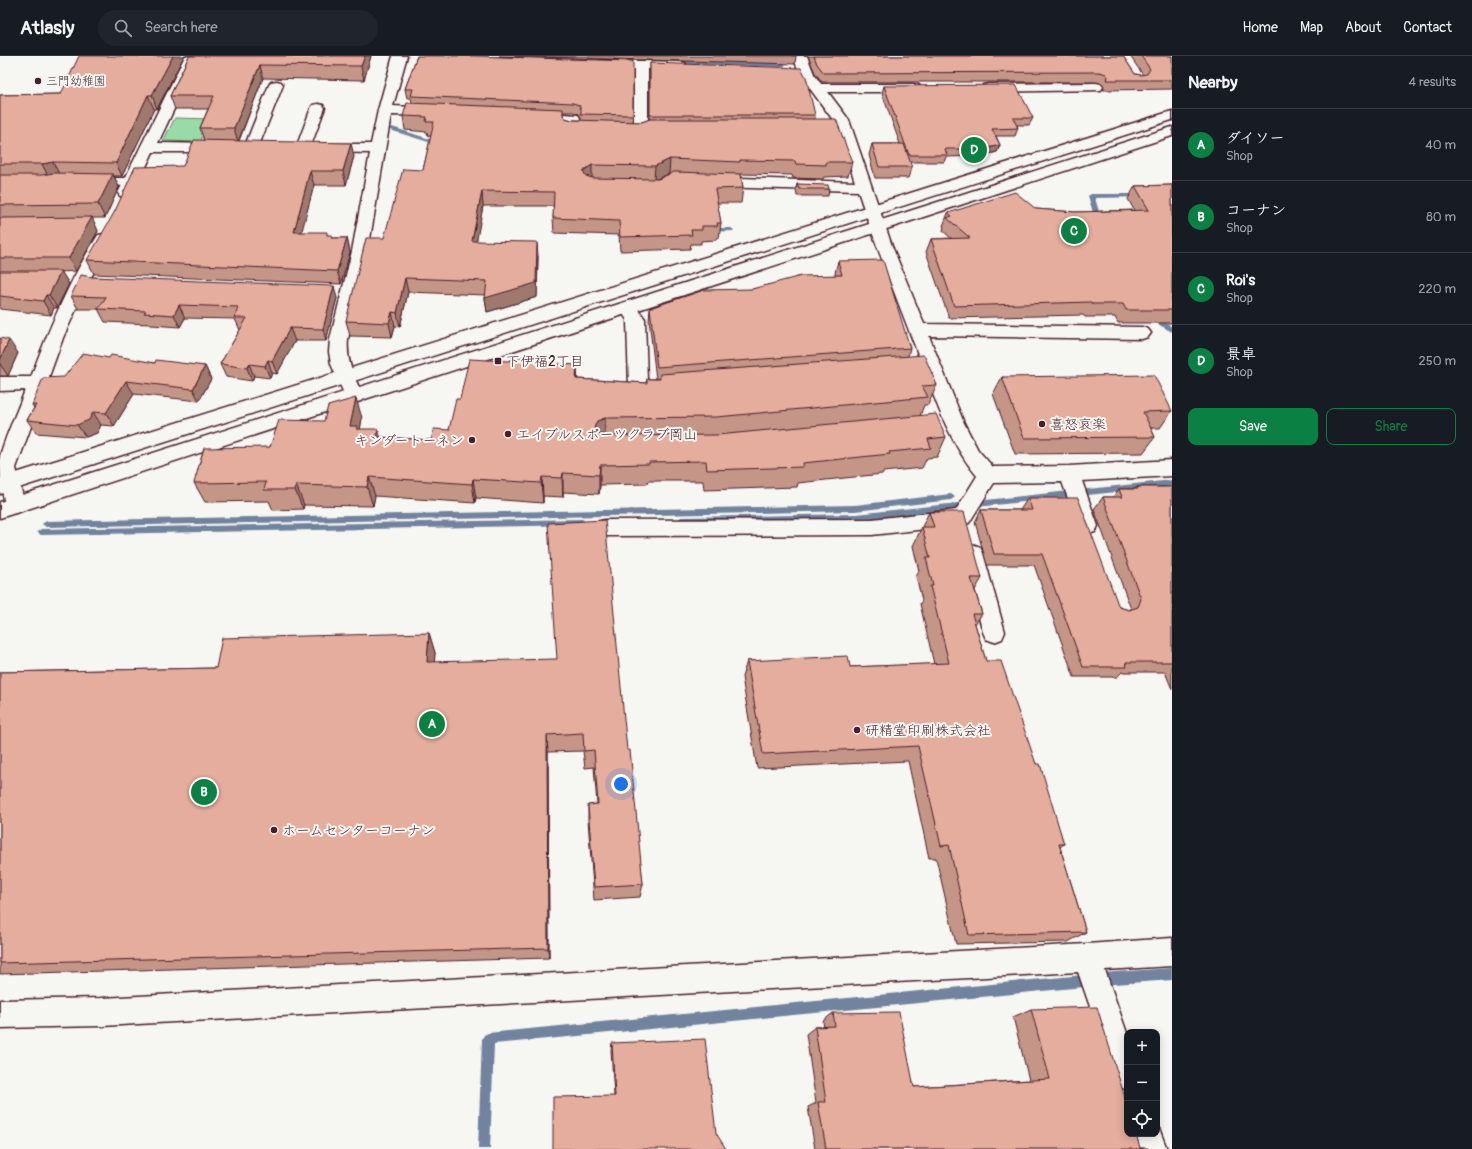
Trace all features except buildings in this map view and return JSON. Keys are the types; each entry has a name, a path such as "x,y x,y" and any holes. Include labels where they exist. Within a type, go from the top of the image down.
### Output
{"street":[{"path":"192,56 147,147 115,217 74,278 54,338 6,468 5,484 7,508 776,260 975,177 1172,115"},
{"path":"354,396 340,364 338,352 341,292 360,251 385,110 400,56"},
{"path":"800,56 806,70 817,88 842,120 884,246 954,423 971,455 988,475 1074,487 1171,470"},
{"path":"586,63 696,67"},
{"path":"626,130 648,129 641,65"},
{"path":"790,70 806,70"},
{"path":"251,148 276,85"},
{"path":"976,88 1096,87"},
{"path":"817,88 928,88"},
{"path":"303,148 318,108"},
{"path":"385,110 448,113"},
{"path":"518,116 573,118 572,129 611,130"},
{"path":"795,128 845,128"},
{"path":"5,484 762,245 991,190 1172,131"},
{"path":"1083,143 1099,154"},
{"path":"147,147 266,148"},
{"path":"288,148 378,149"},
{"path":"975,177 991,190"},
{"path":"700,181 865,187"},
{"path":"762,245 776,260"},
{"path":"74,278 99,282"},
{"path":"615,291 636,319 638,388 677,385"},
{"path":"917,330 1142,333"},
{"path":"470,337 481,355"},
{"path":"912,368 932,366"},
{"path":"0,384 37,383"},
{"path":"219,416 226,437"},
{"path":"935,425 954,423"},
{"path":"988,475 968,507 994,632"},
{"path":"1074,487 1095,544"},
{"path":"604,528 872,527 968,507"},
{"path":"0,1014 102,1012 1093,974 1172,952"},
{"path":"1093,974 1124,1066"},
{"path":"1148,1137 1152,1149"}],"lane":[{"path":"84,181 131,182"}],"green space":[{"path":"175,118 211,119 200,142 163,141"}],"waterway":[{"path":"494,56 783,65"},
{"path":"392,129 440,144"},
{"path":"1099,222 1091,196 1141,196"},
{"path":"707,230 731,230"},
{"path":"1150,316 1172,330"},
{"path":"681,520 856,517 1172,483"},
{"path":"46,524 855,508 951,497"},
{"path":"41,532 582,522"},
{"path":"484,1149 488,1039 1115,978 1172,974"}],"place":[{"name":"三門幼稚園","path":"38,81"},
{"name":"景卓","path":"974,150"},
{"name":"Roi's","path":"1074,231"},
{"name":"下伊福2丁目","path":"498,361"},
{"name":"喜怒哀楽","path":"1042,424"},
{"name":"エイブルスポーツクラブ岡山","path":"508,434"},
{"name":"キンダートーネン","path":"472,440"},
{"name":"ダイソー","path":"432,724"},
{"name":"研精堂印刷株式会社","path":"857,730"},
{"name":"コーナン","path":"204,792"},
{"name":"ホームセンターコーナン","path":"274,830"}]}
